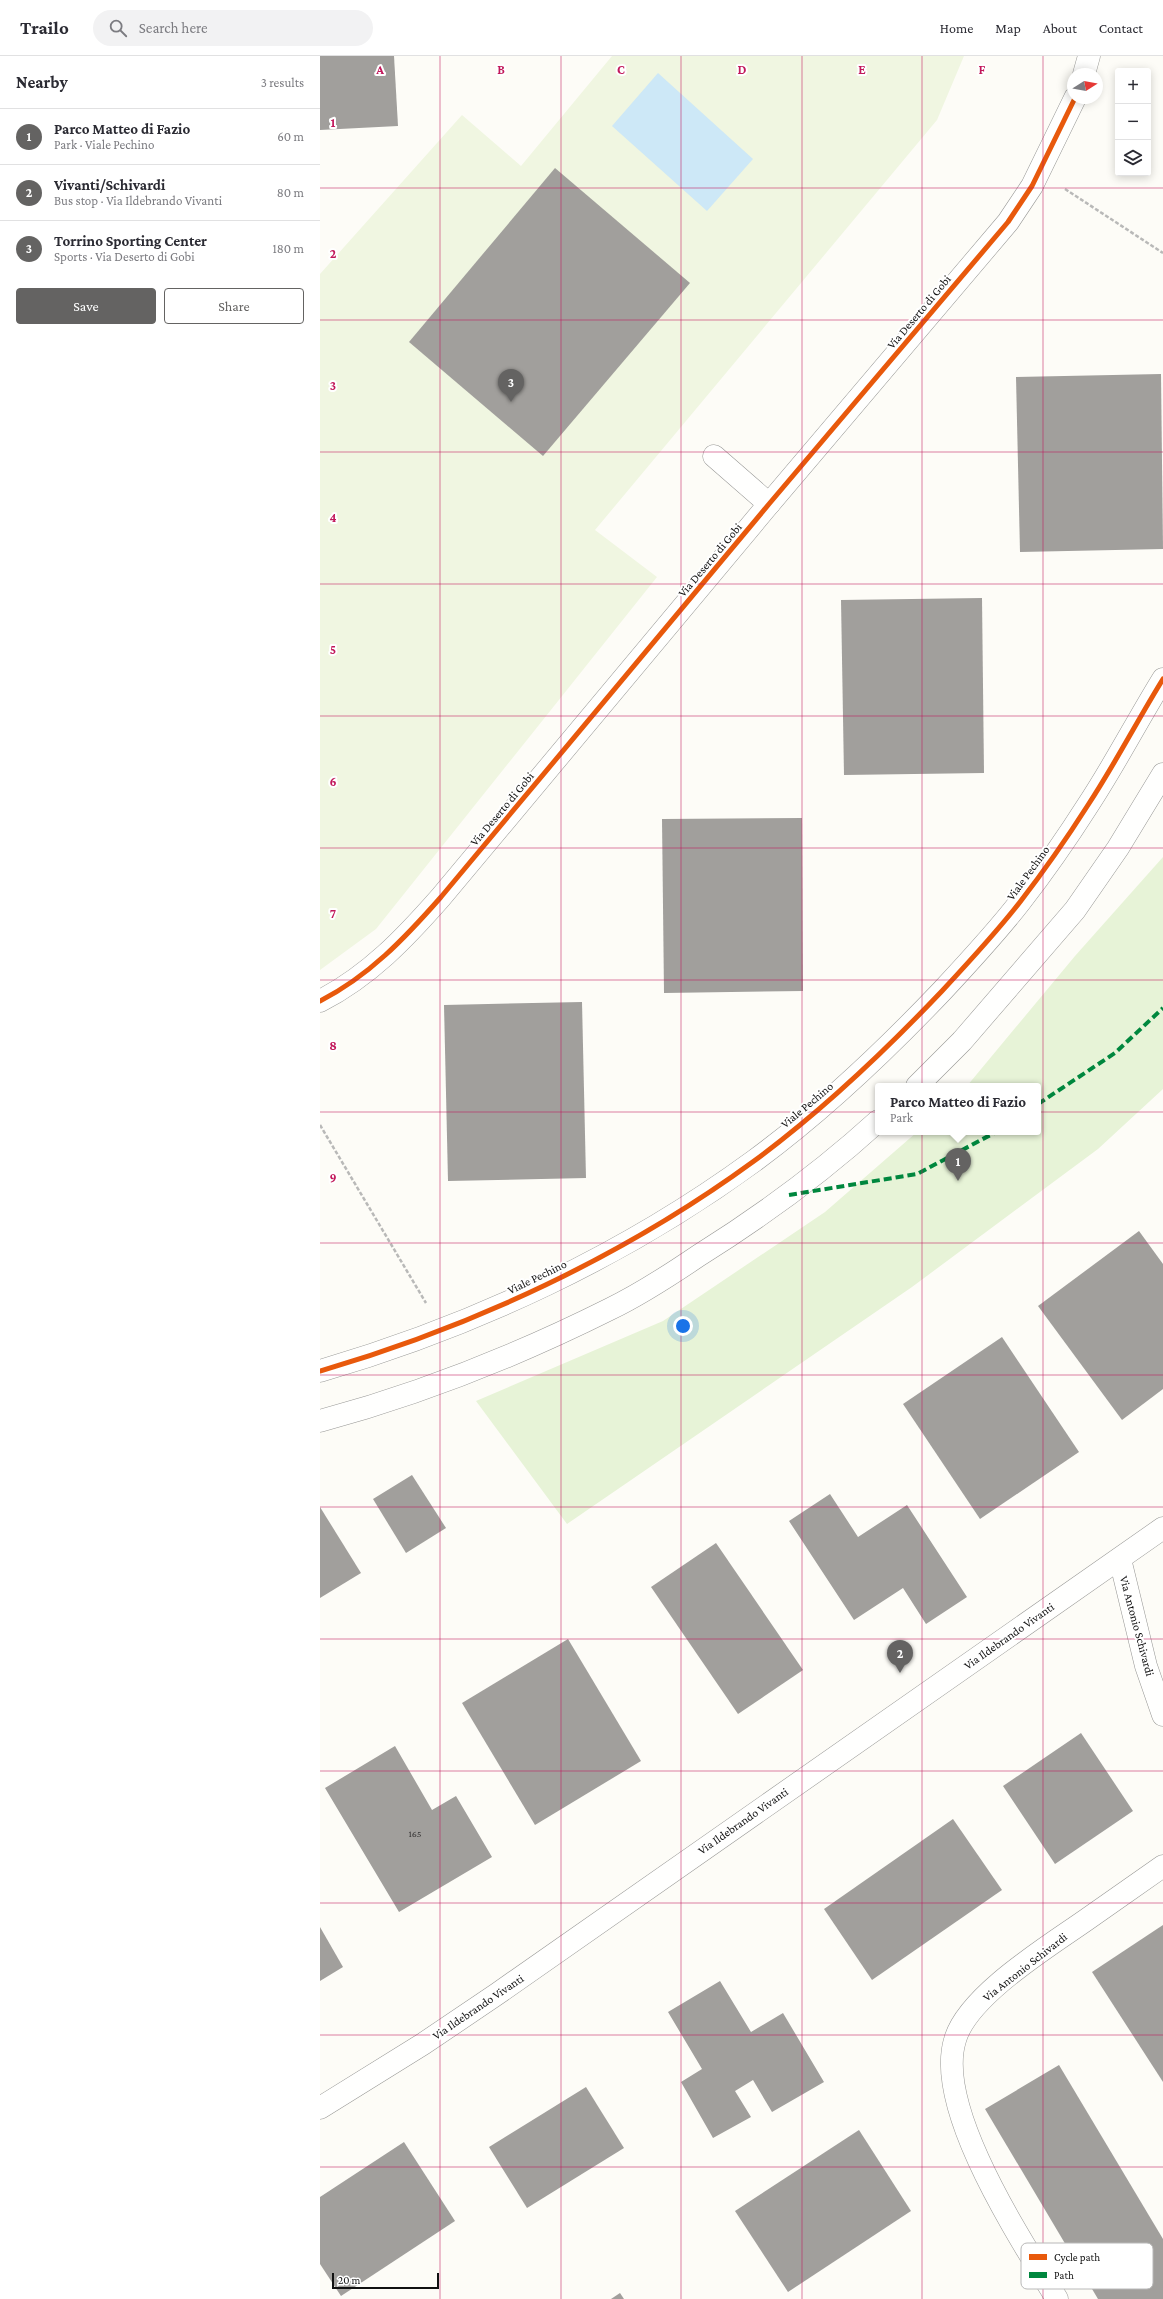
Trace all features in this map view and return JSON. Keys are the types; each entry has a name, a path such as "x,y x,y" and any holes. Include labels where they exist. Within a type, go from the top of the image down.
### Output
{"street":[{"path":"1086,68 1089,56"},
{"name":"Via Deserto di Gobi","path":"320,1001 379,962 416,926 769,504 1008,222 1039,173 1072,104"},
{"path":"714,456 769,504"},
{"name":"Viale Pechino","path":"320,1371 394,1347 509,1302 632,1240 753,1162 858,1075 919,1015 981,948 1020,902 1090,803 1163,679"},
{"path":"920,1083 962,1041 1075,910 1118,848 1163,774"},
{"path":"320,1421 468,1372 553,1336 612,1308 660,1281 770,1209 875,1123"},
{"name":"Via Ildebrando Vivanti","path":"320,2108 424,2044 497,1994 762,1807 1163,1528"},
{"name":"Via Antonio Schivardi","path":"1120,1559 1146,1666 1163,1715"},
{"name":"Via Antonio Schivardi","path":"1023,2243 985,2175 971,2144 955,2086 953,2066 955,2039 964,2021 1000,1983 1163,1866"},
{"name":"Via Antonio Schivardi","path":"1051,2289 1057,2299"}],"path":[{"path":"1039,173 1163,253"},
{"path":"320,1125 441,1329"}],"green space":[{"path":"612,56 964,56 937,120 595,530 657,577 376,929 320,970 320,274 462,115 521,166"},
{"path":"1163,857 1163,1089 1098,1149 912,1287 567,1524 476,1401 663,1321 825,1212 914,1135 1041,1135 1041,1083 969,1083 1075,956"}],"water":[{"path":"658,73 753,159 707,211 612,126"}],"building":[{"path":"320,56 394,56 398,126 320,130"},
{"path":"555,168 690,283 543,456 409,342"},
{"path":"1161,374 1163,549 1020,552 1016,377"},
{"path":"982,598 984,773 844,775 841,600"},
{"path":"802,818 803,991 664,993 662,819"},
{"path":"582,1002 586,1178 448,1181 444,1005"},
{"path":"1139,1231 1163,1264 1163,1389 1122,1420 1038,1306"},
{"path":"1002,1337 1079,1452 980,1519 903,1404"},
{"path":"412,1475 446,1528 406,1553 373,1499"},
{"path":"830,1494 858,1537 907,1505 967,1597 926,1624 903,1588 854,1620 789,1521"},
{"path":"320,1507 361,1573 320,1598"},
{"path":"716,1543 803,1670 738,1714 651,1587"},
{"path":"568,1639 641,1761 535,1825 462,1703"},
{"path":"1081,1733 1133,1811 1055,1864 1003,1786"},
{"path":"395,1746 432,1810 456,1796 492,1857 399,1912 325,1788"},
{"path":"953,1819 1002,1890 872,1980 824,1909"},
{"path":"1163,1925 1163,2082 1092,1972"},
{"path":"320,1927 343,1967 320,1981"},
{"path":"720,1981 751,2032 783,2013 824,2082 772,2112 753,2080 735,2091 751,2117 713,2138 681,2082 702,2069 668,2012"},
{"path":"1059,2065 1163,2239 1163,2299 1098,2299 1092,2289 1153,2289 1153,2243 1065,2243 985,2109"},
{"path":"586,2087 624,2148 527,2208 489,2147"},
{"path":"859,2130 911,2211 788,2292 735,2211"},
{"path":"404,2142 455,2221 341,2296 320,2264 320,2197"},
{"path":"620,2293 624,2299 611,2299"}],"marked path":[{"path":"1041,1102 1115,1053 1163,1008"},
{"path":"789,1195 917,1174 990,1135"}],"cycle path":[{"path":"320,1001 355,980 370,968 400,941 441,897 769,504 1008,222 1032,186 1072,104"},
{"path":"320,1371 378,1353 434,1333 491,1310 546,1285 653,1228 754,1161 804,1122 852,1080 898,1036 942,991 1011,914 1064,842 1107,774 1163,679"}],"place":[{"name":"Torrino Sporting Center","path":"511,402"},
{"name":"Parco Matteo di Fazio","path":"958,1181"},
{"name":"Vivanti/Schivardi","path":"900,1673"}]}
